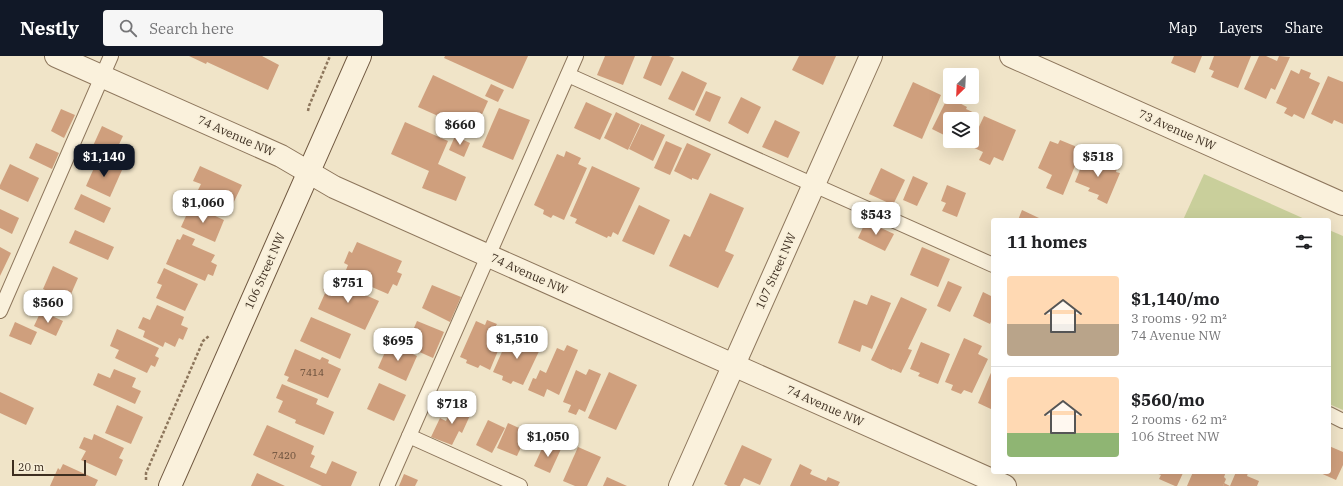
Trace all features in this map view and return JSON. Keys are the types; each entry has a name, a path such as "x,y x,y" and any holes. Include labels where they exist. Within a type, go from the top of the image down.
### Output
{"street":[{"name":"74 Avenue NW","path":"56,56 281,156 334,187 1005,486"},
{"name":"106 Street NW","path":"170,486 360,56"},
{"name":"107 Street NW","path":"680,486 871,56"},
{"name":"73 Avenue NW","path":"1011,56 1343,204"}],"lane":[{"path":"0,311 111,56"},
{"path":"387,486 576,56"},
{"path":"568,75 991,264"},
{"path":"1331,415 1343,421"},
{"path":"409,436 520,486"}],"green space":[{"path":"1204,174 1303,218 1184,218"},
{"path":"1331,231 1343,236 1343,410 1331,405"}],"building":[{"path":"189,56 262,56 279,65 268,90 207,62 206,64"},
{"path":"445,56 528,56 513,89 444,58"},
{"path":"605,56 635,56 623,85 597,75"},
{"path":"652,56 669,56 674,58 661,86 643,78"},
{"path":"799,56 836,56 823,85 792,70"},
{"path":"1174,56 1202,56 1195,73 1171,63"},
{"path":"1214,56 1251,56 1238,88 1211,77 1214,71 1209,69"},
{"path":"1259,56 1266,56 1277,61 1279,56 1290,57 1275,90 1271,88 1266,99 1244,89"},
{"path":"1301,69 1311,73 1309,78 1320,83 1304,119 1294,114 1292,117 1284,113 1287,108 1276,103 1291,70 1299,74"},
{"path":"682,71 707,83 694,111 668,99"},
{"path":"433,75 488,101 474,132 418,107"},
{"path":"1328,76 1343,82 1343,124 1334,120 1332,124 1311,114"},
{"path":"913,82 941,95 922,139 893,126"},
{"path":"491,84 504,90 498,102 485,96"},
{"path":"706,91 721,97 710,122 695,115"},
{"path":"741,97 761,107 748,134 728,123"},
{"path":"586,102 612,114 600,140 574,128"},
{"path":"944,104 961,104 967,107 966,109 973,112 943,112 943,134 932,129"},
{"path":"499,108 530,120 513,160 482,147"},
{"path":"61,109 75,115 64,138 51,131"},
{"path":"616,112 640,124 628,150 604,138"},
{"path":"984,116 1016,130 1003,161 994,157 990,165 979,160 983,152 974,148 979,148 979,127"},
{"path":"775,120 800,132 788,158 762,147"},
{"path":"405,122 448,141 438,164 466,177 456,201 422,188 429,171 391,154"},
{"path":"641,124 665,135 653,161 629,149"},
{"path":"102,126 123,136 113,157 92,148"},
{"path":"455,136 470,143 464,157 449,150"},
{"path":"1060,140 1082,149 1063,195 1046,188 1052,175 1038,168 1050,141 1058,144"},
{"path":"666,141 682,148 670,175 654,168"},
{"path":"36,143 59,153 52,169 29,158"},
{"path":"687,143 711,154 698,180 692,178 692,180 674,171"},
{"path":"566,151 581,158 578,164 587,168 564,220 553,215 551,218 543,214 544,210 534,205 557,154 564,157"},
{"path":"1085,157 1117,168 1116,172 1120,173 1107,204 1097,199 1099,195 1088,191 1090,188 1075,182"},
{"path":"98,159 122,170 110,197 86,186"},
{"path":"10,164 39,178 28,202 0,189 0,185"},
{"path":"200,166 242,185 229,212 195,196 201,184 193,181"},
{"path":"592,166 640,188 618,235 613,232 611,237 608,236 607,238 575,223 577,219 570,216"},
{"path":"881,168 905,180 893,205 869,194"},
{"path":"913,176 928,183 917,206 903,200"},
{"path":"947,185 966,193 957,217 942,211 946,203 941,201"},
{"path":"710,193 744,208 725,251 734,255 718,288 669,266 684,234 690,237"},
{"path":"81,194 111,208 104,223 74,209"},
{"path":"191,205 224,220 215,242 181,227"},
{"path":"639,205 670,220 654,255 622,241"},
{"path":"0,209 19,218 12,234 0,228"},
{"path":"1022,210 1039,218 1019,218"},
{"path":"866,221 894,234 885,251 858,238"},
{"path":"75,230 114,247 108,260 69,243"},
{"path":"183,234 195,239 192,245 215,255 211,262 217,265 213,276 208,274 205,281 166,264 177,239 180,240"},
{"path":"357,242 402,261 397,272 402,274 397,286 393,284 388,294 344,275 348,265 344,263 349,251 352,253"},
{"path":"0,247 11,253 0,276"},
{"path":"922,247 950,259 938,287 910,275"},
{"path":"53,266 78,278 68,301 43,289"},
{"path":"164,268 198,284 185,311 156,298 162,285 157,283"},
{"path":"330,276 339,280 338,283 379,301 365,330 318,309 326,291 323,290"},
{"path":"948,281 962,287 950,312 937,306"},
{"path":"432,285 461,297 450,322 422,308"},
{"path":"983,292 991,296 990,324 973,316"},
{"path":"871,295 891,303 872,349 862,345 860,352 838,343 854,300 867,305"},
{"path":"901,297 927,309 908,349 912,350 901,373 871,360"},
{"path":"157,305 184,317 181,325 188,328 183,340 179,338 175,347 165,342 163,347 143,337 145,331 138,328 143,317 150,320"},
{"path":"41,311 63,321 56,336 34,326"},
{"path":"311,317 351,334 340,359 300,341"},
{"path":"487,320 497,324 494,329 505,334 490,370 480,365 478,368 466,363 467,360 460,357 476,321 485,325"},
{"path":"417,321 444,332 433,358 406,346"},
{"path":"15,322 37,332 31,345 9,336"},
{"path":"117,329 159,348 155,356 159,358 155,367 151,365 147,373 115,358 119,350 110,346"},
{"path":"521,335 530,340 529,342 541,347 523,385 513,381 511,384 502,380 503,376 493,372 509,336 519,340"},
{"path":"964,338 982,346 978,354 988,359 972,393 964,390 961,394 951,390 953,385 945,382"},
{"path":"921,342 950,354 938,384 918,376 920,373 910,369"},
{"path":"389,343 417,356 406,381 378,368"},
{"path":"567,345 578,350 559,395 547,389 544,397 528,390 533,378 536,379 540,370 546,373 557,348 564,351"},
{"path":"295,349 320,360 322,357 329,360 328,363 341,369 328,398 287,381 289,377 284,375"},
{"path":"114,369 136,378 132,387 141,391 135,404 93,385 98,373 110,378"},
{"path":"589,369 601,374 585,412 579,409 576,415 568,412 571,405 563,402 576,370 586,375"},
{"path":"609,372 637,385 616,430 588,418"},
{"path":"991,373 991,409 978,403"},
{"path":"379,383 406,395 394,421 367,409"},
{"path":"282,384 318,399 316,404 334,412 324,435 295,423 296,420 278,412 283,401 276,398"},
{"path":"0,392 34,408 26,425 0,413"},
{"path":"454,403 472,411 462,433 459,431 452,445 431,437 440,418 446,421"},
{"path":"117,405 143,417 131,444 105,433"},
{"path":"488,420 505,428 492,453 476,445"},
{"path":"508,423 528,432 517,456 497,448"},
{"path":"267,425 314,446 311,454 315,456 310,467 326,474 332,461 357,472 351,486 322,486 253,455"},
{"path":"94,434 124,448 119,458 123,460 116,476 81,460 86,451 79,448 84,437 92,440"},
{"path":"545,442 561,449 550,473 534,466"},
{"path":"742,445 772,459 760,485 744,478 740,486 728,486 724,484"},
{"path":"578,447 601,457 587,486 575,486 563,481"},
{"path":"1331,447 1343,452 1343,465 1336,480 1322,474 1331,474"},
{"path":"63,464 98,480 95,486 50,486 58,468 60,470"},
{"path":"800,464 812,470 810,474 826,481 828,477 840,482 838,486 790,486"},
{"path":"257,473 285,486 251,486"},
{"path":"404,474 418,480 415,486 399,486"},
{"path":"1158,474 1183,474 1177,486 1159,479 1161,475"},
{"path":"1192,474 1225,474 1224,477 1226,479 1223,486 1187,486"},
{"path":"1235,474 1248,474 1247,476 1259,481 1257,486 1230,486"},
{"path":"607,477 627,486 603,486"},
{"path":"1224,483 1230,486 1223,486"}]}
